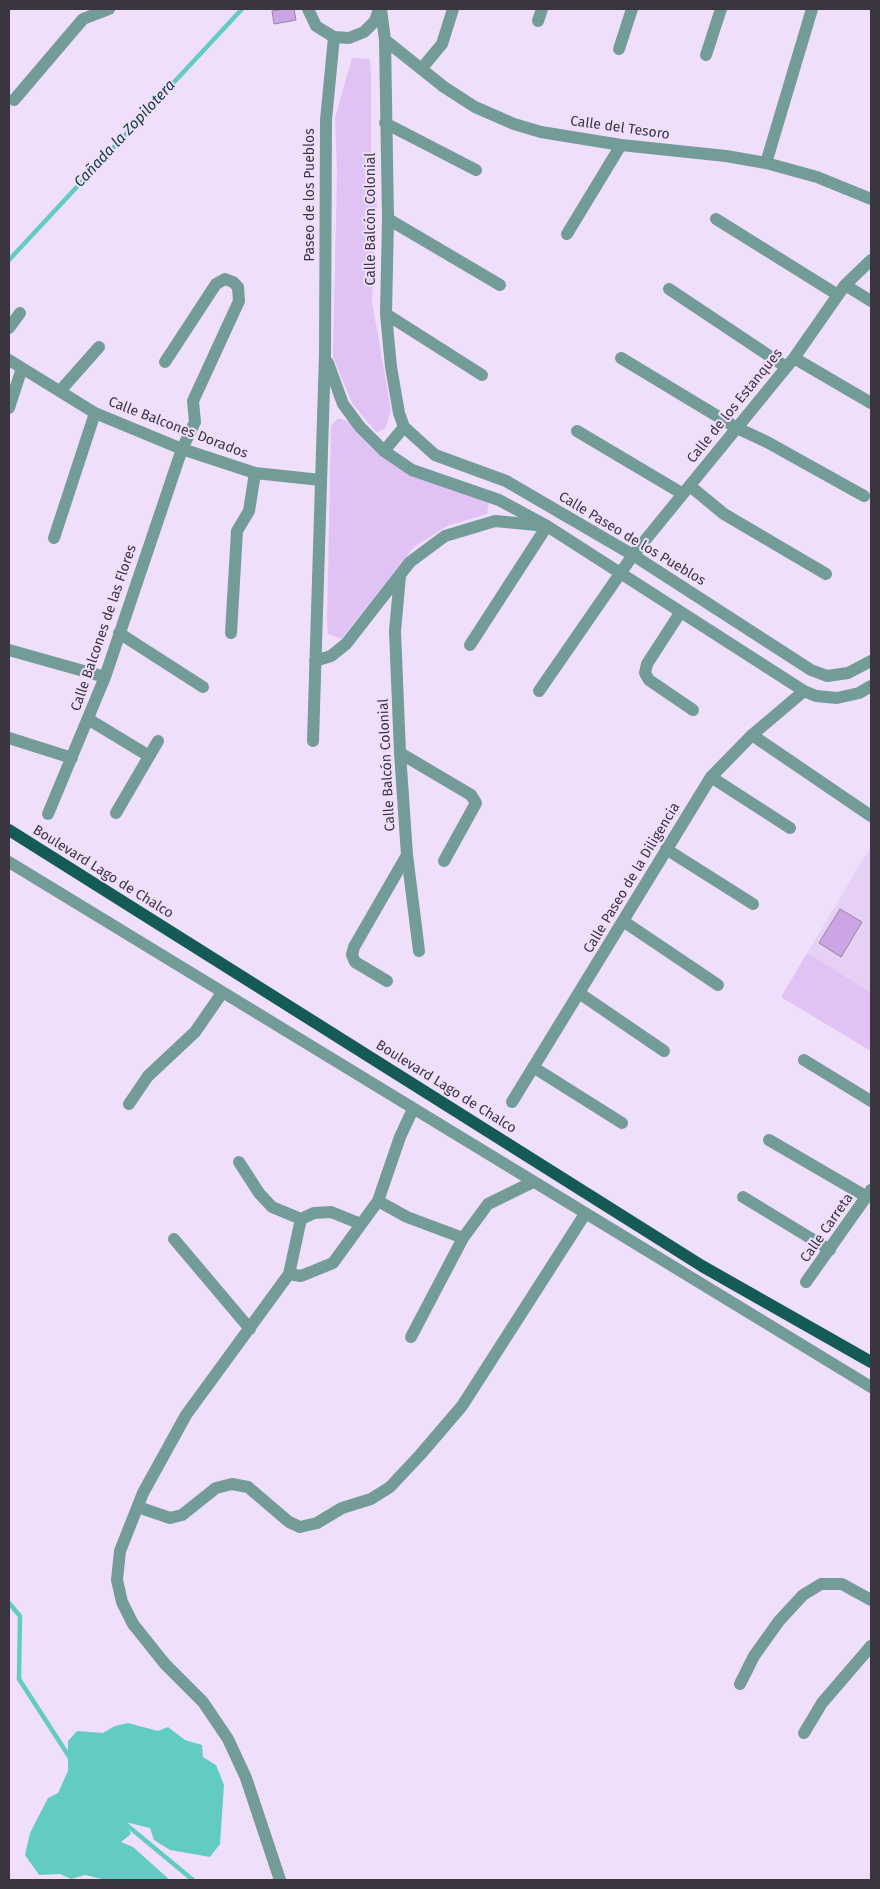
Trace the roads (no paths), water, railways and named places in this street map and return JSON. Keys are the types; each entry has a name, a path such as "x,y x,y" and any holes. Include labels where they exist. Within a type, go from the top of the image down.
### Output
{"main road":[{"name":"Boulevard Lago de Chalco","path":"9,830 702,1266 871,1362"}],"street":[{"path":"14,100 83,19 110,9"},
{"path":"308,9 316,26 334,37"},
{"name":"Calle Balcón Colonial","path":"334,37 349,38 364,32 375,21 380,9"},
{"name":"Calle Balcón Colonial","path":"380,9 385,40 388,219 386,314 391,367 399,413 404,428"},
{"path":"422,68 442,44 453,9"},
{"path":"619,49 632,9"},
{"path":"706,55 721,9"},
{"path":"766,163 812,9"},
{"name":"Paseo de los Pueblos","path":"325,354 326,120 334,37"},
{"name":"Calle del Tesoro","path":"385,40 444,87 514,124 541,132 621,145 726,156 766,163 817,177 871,199"},
{"path":"385,123 476,170"},
{"path":"567,234 621,145"},
{"path":"388,219 500,285"},
{"path":"716,219 841,290 871,301"},
{"name":"Calle de los Estanques","path":"539,691 633,555 790,362 841,290 871,260"},
{"name":"Calle Balcones de las Flores","path":"48,814 105,677 182,449 195,422 193,400 239,301 238,287 233,282 225,279 216,284 165,362"},
{"path":"669,289 790,362 871,403"},
{"path":"9,328 20,313"},
{"path":"386,314 482,375"},
{"path":"60,391 99,348"},
{"path":"325,354 343,404 360,426 384,450 412,470 499,500 547,526 804,691 816,696 837,698 858,693 871,686"},
{"path":"313,741 325,354"},
{"path":"621,358 737,428 767,442 864,496"},
{"name":"Calle Balcones Dorados","path":"9,360 95,412 182,449 255,473 321,480"},
{"path":"9,408 22,368"},
{"path":"54,538 95,412"},
{"path":"384,450 404,428"},
{"name":"Calle Paseo de los Pueblos","path":"404,428 436,454 506,481 633,555 811,670 827,676 848,673 871,661"},
{"path":"577,431 686,490 826,574"},
{"path":"231,633 237,531 249,511 255,473"},
{"path":"495,521 499,500 506,481"},
{"path":"315,661 331,656 346,644 410,562 445,536 495,521 547,526"},
{"path":"470,645 547,526"},
{"name":"Calle Balcón Colonial","path":"400,576 395,631 400,753 407,855 419,951"},
{"path":"680,613 647,664 644,673 649,680 694,710"},
{"path":"119,633 203,687"},
{"path":"9,650 105,677"},
{"name":"Calle Paseo de la Diligencia","path":"512,1102 711,777 752,734 804,691"},
{"path":"88,719 149,756"},
{"path":"752,734 871,816"},
{"path":"9,738 72,758"},
{"path":"116,813 158,741"},
{"path":"400,753 471,795 476,803 444,862"},
{"path":"711,777 790,828"},
{"path":"666,849 753,904"},
{"path":"387,981 356,962 352,955 354,947 407,855"},
{"path":"9,862 871,1388"},
{"path":"623,921 718,985"},
{"path":"129,1104 148,1076 195,1032 222,993"},
{"path":"579,993 664,1051"},
{"path":"804,1060 871,1101"},
{"path":"533,1067 622,1123"},
{"path":"289,1274 302,1276 333,1263 378,1201 400,1136 413,1109"},
{"path":"769,1140 869,1193"},
{"path":"239,1162 259,1193 272,1207 301,1219 314,1213 331,1212 361,1224"},
{"path":"411,1337 463,1238 488,1204 533,1182"},
{"name":"Calle Carreta","path":"806,1282 869,1193"},
{"path":"744,1197 830,1250"},
{"path":"378,1201 407,1217 463,1238"},
{"path":"138,1507 170,1518 182,1515 216,1488 232,1484 248,1487 289,1522 300,1527 318,1523 342,1508 371,1499 390,1487 462,1406 585,1214"},
{"path":"280,1880 246,1778 228,1739 204,1702 165,1664 133,1624 122,1602 118,1580 120,1551 143,1493 186,1415 289,1274 301,1219"},
{"path":"174,1240 250,1329"},
{"path":"740,1684 754,1656 779,1620 803,1595 821,1584 842,1584 871,1600"},
{"path":"804,1733 822,1703 871,1646"}],"waterway":[{"name":"Cañada la Zopilotera","path":"9,260 242,9"},
{"name":"Cañada la Zopilotera","path":"9,1603 20,1616 19,1679 70,1758"},
{"name":"Cañada la Zopilotera","path":"123,1822 193,1880"}]}
